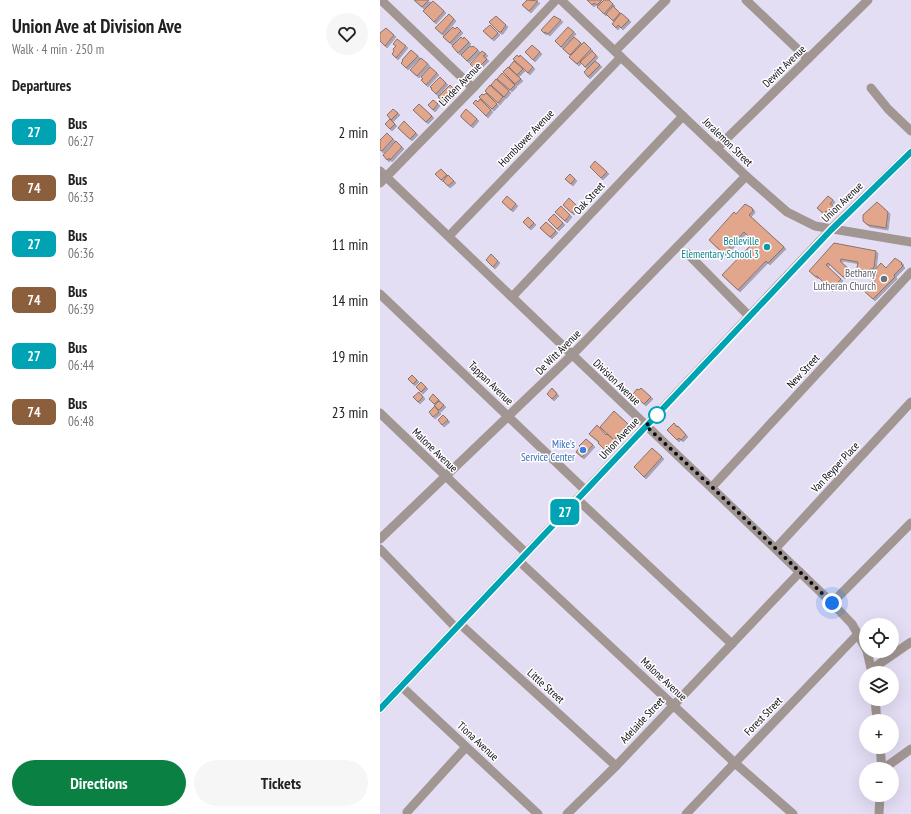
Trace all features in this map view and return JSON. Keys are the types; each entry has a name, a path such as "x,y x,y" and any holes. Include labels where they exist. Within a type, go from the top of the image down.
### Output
{"street":[{"path":"381,0 473,88"},
{"name":"Linden Avenue","path":"382,177 473,88 556,0"},
{"name":"Joralemon Street","path":"561,0 746,176 787,212 807,223 831,230 911,242"},
{"name":"Hornblower Avenue","path":"449,236 618,54 666,0"},
{"path":"746,0 808,59"},
{"name":"Dewitt Avenue","path":"717,148 868,0"},
{"path":"871,88 888,109 911,132"},
{"name":"Oak Street","path":"512,297 683,116"},
{"name":"Union Avenue","path":"380,709 749,316 831,230 911,152"},
{"name":"De Witt Avenue","path":"380,539 572,355 746,176"},
{"name":"Division Avenue","path":"382,177 449,236 646,426 776,548 832,603 852,624 858,634"},
{"path":"687,253 749,316"},
{"name":"New Street","path":"712,487 911,272"},
{"name":"Tappan Avenue","path":"380,294 585,490"},
{"name":"Van Reyper Place","path":"776,548 911,402"},
{"name":"Malone Avenue","path":"380,413 526,553"},
{"path":"577,499 732,644"},
{"path":"832,603 911,523"},
{"name":"Little Street","path":"380,549 458,626 616,766"},
{"name":"Malone Avenue","path":"519,561 735,763 793,814"},
{"name":"Adelaide Street","path":"567,814 616,766 673,704 800,572"},
{"name":"Forest Street","path":"686,814 858,634"},
{"path":"879,666 911,642"},
{"name":"Tiona Avenue","path":"401,686 538,814"},
{"path":"408,812 466,747"},
{"path":"892,762 911,749"},
{"path":"877,814 879,802"}],"building":[{"path":"414,0 429,0 422,7"},
{"path":"527,0 538,1 529,11 522,5"},
{"path":"587,0 602,0 597,5 594,3 592,5"},
{"path":"604,0 609,0 613,4 604,14 597,7"},
{"path":"433,1 444,11 434,22 423,11"},
{"path":"613,6 620,13 613,21 606,14"},
{"path":"621,13 629,20 621,28 618,25 616,28 612,24"},
{"path":"449,14 454,19 442,34 435,28"},
{"path":"496,16 506,25 501,32 499,32 489,22"},
{"path":"554,16 561,20 548,34 545,32 544,33 541,30"},
{"path":"490,25 498,33 492,39 483,31"},
{"path":"453,27 455,29 457,27 461,31 450,43 443,37"},
{"path":"568,27 574,32 561,47 555,41"},
{"path":"386,28 394,35 385,46 380,41 380,33"},
{"path":"461,37 463,39 464,37 469,42 458,53 452,46"},
{"path":"574,37 581,43 570,55 563,49"},
{"path":"397,39 406,46 396,58 392,54 394,51 393,49 396,46 393,44"},
{"path":"584,42 591,49 577,64 569,57"},
{"path":"532,45 540,52 533,60 525,52"},
{"path":"470,46 473,46 478,50 467,61 461,55"},
{"path":"411,50 418,56 406,68 401,63"},
{"path":"482,51 486,54 483,56 487,59 476,70 470,64"},
{"path":"592,51 596,55 585,67 580,62"},
{"path":"517,55 519,57 520,55 533,67 528,73 513,59"},
{"path":"421,58 428,64 417,76 410,70"},
{"path":"514,61 523,69 517,75 509,67"},
{"path":"595,61 600,65 588,77 584,72"},
{"path":"430,67 437,73 426,85 421,80 423,79 421,77"},
{"path":"508,67 521,79 515,84 503,72"},
{"path":"502,73 515,85 510,90 497,79"},
{"path":"440,77 446,83 436,94 430,87"},
{"path":"496,79 509,91 504,97 491,85"},
{"path":"450,85 456,91 446,102 443,102 438,97"},
{"path":"490,85 503,97 498,103 485,91"},
{"path":"486,93 497,104 492,109 479,97"},
{"path":"480,99 491,110 486,116 473,103 476,100 478,102"},
{"path":"433,100 438,104 433,110 428,105"},
{"path":"419,104 432,116 426,122 413,110"},
{"path":"393,109 398,113 391,120 387,115"},
{"path":"466,109 477,119 471,126 461,117"},
{"path":"390,119 395,124 390,129 385,124"},
{"path":"404,121 416,133 410,139 398,128"},
{"path":"387,133 393,139 382,151 380,150 380,140"},
{"path":"396,141 402,147 390,160 389,158 387,160 383,155"},
{"path":"595,161 607,172 601,178 590,167"},
{"path":"441,169 447,175 441,180 435,174"},
{"path":"570,174 575,179 571,184 565,179"},
{"path":"448,175 454,181 448,186 443,181"},
{"path":"507,196 516,204 511,210 502,202"},
{"path":"828,196 833,200 830,204 834,207 829,214 826,211 824,214 817,208"},
{"path":"569,198 578,207 572,213 563,205"},
{"path":"877,202 888,212 886,228 868,225 863,221 863,215"},
{"name":"Belleville Elementary School 3","path":"745,204 752,208 753,211 749,215 784,247 768,263 766,261 738,290 722,275 750,246 747,244 751,239 744,232 724,254 709,240 734,212 736,214"},
{"path":"561,206 570,215 565,221 555,212"},
{"path":"554,214 563,223 557,229 548,220"},
{"path":"528,217 534,223 529,228 523,222"},
{"path":"546,222 556,231 550,237 540,228"},
{"path":"834,243 876,251 874,268 856,274 858,262 841,259 840,261 850,270 843,277 828,263 826,265 841,279 831,290 817,276 816,277 809,271"},
{"path":"491,254 498,261 493,267 486,260"},
{"name":"Bethany Lutheran Church","path":"895,258 902,263 901,264 903,266 894,275 895,277 873,299 863,290 877,275 873,272 881,263 886,268"},
{"path":"412,375 417,380 413,384 408,379"},
{"path":"421,382 426,387 421,392 416,387"},
{"path":"552,388 557,394 552,399 547,394"},
{"path":"641,388 651,397 644,404 633,394 637,389 639,390"},
{"path":"419,392 423,397 418,402 413,397"},
{"path":"433,394 439,400 434,404 429,399"},
{"path":"439,401 444,405 439,410 434,406"},
{"path":"435,406 439,412 433,417 429,412"},
{"path":"614,411 628,424 614,440 600,427"},
{"path":"443,415 448,420 442,425 438,420"},
{"path":"674,423 686,435 681,440 679,438 677,440 667,430"},
{"path":"597,425 606,435 607,434 614,440 605,450 598,443 599,442 589,434"},
{"name":"Mike's Service Center","path":"586,439 593,445 582,457 576,452 580,447 579,446"},
{"path":"652,448 662,457 644,477 634,467"}],"bus line":[{"name":"27","path":"380,709 831,230 911,152"}],"place":[{"name":"Belleville Elementary School 3","path":"767,247"},
{"name":"Bethany Lutheran Church","path":"884,279"},
{"name":"Mike's Service Center","path":"583,450"}],"route":[{"path":"657,415 662,409 646,426 712,487 832,603"}]}
